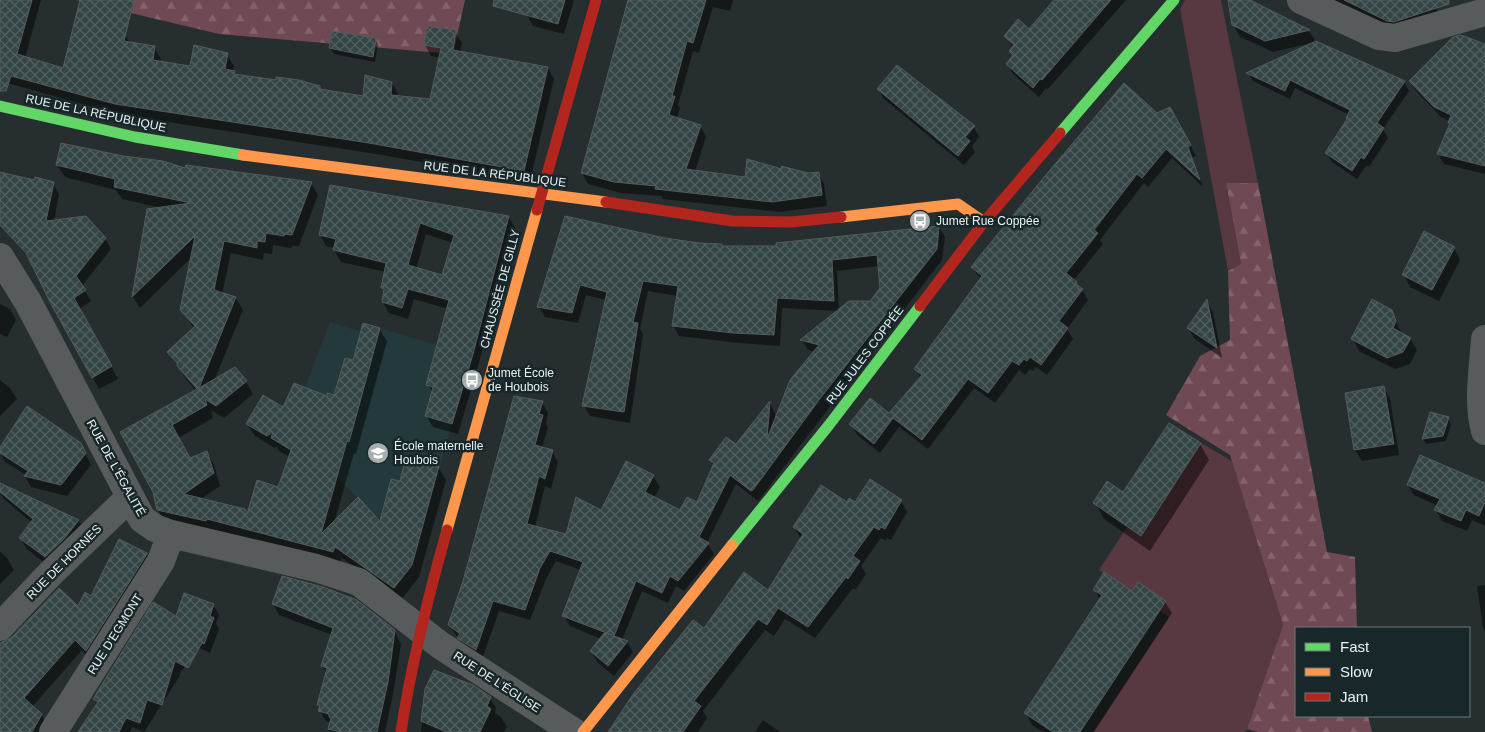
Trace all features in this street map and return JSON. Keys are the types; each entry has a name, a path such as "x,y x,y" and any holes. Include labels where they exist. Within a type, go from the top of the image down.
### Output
{"street":[{"name":"CHAUSSÉE DE GILLY","path":"400,732 408,686 432,583 596,0"},
{"name":"RUE JULES COPPÉE","path":"583,732 829,425 984,222 1174,0"},
{"path":"1301,0 1379,36 1388,38 1406,35 1485,12"},
{"name":"RUE DE LA RÉPUBLIQUE","path":"0,106 135,137 269,159 732,220 791,222 958,204 984,222"},
{"name":"RUE DE L'ÉGALITÉ","path":"0,256 28,302 142,519 155,528 171,534 316,568 359,582 421,631"},
{"path":"1485,339 1481,385 1481,416 1485,431"},
{"name":"RUE DE HORNES","path":"0,627 51,573 130,497"},
{"name":"RUE D'EGMONT","path":"53,732 161,561 171,534"},
{"name":"RUE DE L'ÉGLISE","path":"421,631 574,732"}],"shaded area":[{"path":"1185,0 1221,0 1258,183 1226,183 1241,264 1228,271 1180,9"},
{"name":"École maternelle Houbois","path":"330,322 380,338 383,329 437,345 452,424 417,549 405,545 390,516 380,519 288,431"},
{"path":"1201,443 1232,461 1283,625 1247,729 1245,732 1093,732 1169,617 1099,570 1127,527 1140,535"}],"green space":[{"path":"76,0 465,0 453,54 219,34"},
{"path":"1226,183 1258,183 1327,552 1355,557 1357,627 1295,627 1295,717 1368,717 1372,732 1258,732 1247,729 1283,625 1230,455 1166,415 1200,356 1230,340 1228,271 1241,264"}],"building":[{"path":"0,0 32,0 17,54 63,68 80,0 134,0 124,41 155,46 153,60 190,66 194,45 228,53 225,69 235,71 234,74 276,80 276,77 299,80 320,86 320,89 363,96 365,75 392,82 391,95 430,99 441,48 424,45 427,26 456,30 453,50 548,67 524,171 369,143 115,104 11,76 6,91 0,91"},
{"path":"494,0 565,0 558,24 493,6"},
{"path":"628,0 706,0 693,43 687,41 672,96 675,96 669,115 701,125 686,169 745,177 747,159 782,169 781,166 808,173 819,172 822,195 772,202 655,189 656,186 614,182 581,173"},
{"path":"1054,0 1111,0 1033,88 1006,64 1013,55 1009,51 1014,45 1004,36 1018,19 1029,29"},
{"path":"1228,0 1250,0 1310,30 1265,41 1232,25"},
{"path":"1344,0 1449,0 1449,4 1394,22 1387,21"},
{"path":"332,31 376,38 373,57 329,48"},
{"path":"1461,35 1485,44 1485,166 1437,154 1450,123 1448,123 1451,115 1434,107 1409,81 1453,37"},
{"path":"1316,41 1405,81 1377,123 1384,128 1364,159 1361,157 1352,171 1325,153 1347,119 1350,110 1290,80 1285,91 1246,73"},
{"path":"897,65 975,126 965,137 970,141 958,156 877,89"},
{"path":"1124,83 1157,113 1170,107 1191,145 1188,147 1200,180 1166,149 1142,178 1137,174 1094,230 1098,233 1066,273 1083,289 1059,321 1068,328 1041,365 1030,357 1027,361 1024,359 1019,365 1012,361 988,393 968,379 922,440 893,418 874,444 849,424 870,398 889,413 922,375 914,369 982,276 971,267"},
{"path":"61,143 123,156 163,161 185,168 186,165 312,182 292,235 285,234 284,236 266,233 265,242 257,241 257,248 224,241 214,290 236,297 199,388 235,367 247,381 216,406 205,399 207,405 172,425 190,458 207,451 214,473 184,494 245,509 247,514 257,480 278,487 291,450 271,438 273,432 267,436 246,424 263,395 283,407 294,383 327,396 327,393 334,395 345,358 353,360 363,323 380,328 349,442 347,441 321,534 358,497 380,521 391,479 400,481 406,457 439,466 412,565 394,588 335,547 333,552 207,519 206,521 157,510 153,492 120,432 197,389 167,352 195,326 180,310 195,236 132,297 147,209 191,203 114,187 115,179 56,165"},
{"path":"0,172 34,180 35,177 54,182 46,221 86,216 106,238 76,276 86,290 74,298 112,366 92,378 50,302 26,253 0,225"},
{"path":"330,185 509,216 473,354 452,424 425,416 433,387 426,385 449,300 408,289 402,308 382,302 384,289 381,288 386,263 333,250 336,239 319,235","holes":["420,223 454,235 442,275 408,265"]},
{"path":"565,216 665,238 722,244 721,246 776,246 776,243 939,226 937,249 819,400 753,490 751,491 730,475 699,537 709,543 678,581 670,576 662,593 636,581 614,636 628,641 608,666 590,651 604,633 612,635 562,616 583,562 550,551 540,568 525,610 493,601 476,650 457,638 460,634 448,625 463,581 514,396 543,401 539,414 543,415 535,445 553,450 545,479 539,476 527,524 566,534 576,497 601,510 626,461 654,475 645,492 680,510 687,497 697,502 714,463 709,460 726,437 736,444 770,401 767,439 790,380 819,345 800,340 849,301 870,301 880,288 877,255 832,260 834,301 777,298 774,335 733,333 672,326 678,286 643,281 633,322 638,323 624,412 582,406 607,292 580,285 572,313 537,307"},
{"path":"1424,231 1455,247 1432,290 1402,275"},
{"path":"1207,299 1217,348 1187,328"},
{"path":"1372,299 1392,310 1396,321 1393,328 1411,338 1403,352 1387,358 1351,339"},
{"path":"1384,386 1394,444 1354,450 1345,393"},
{"path":"27,406 81,443 86,453 61,485 24,476 28,471 0,453 0,447"},
{"path":"1430,412 1449,417 1443,436 1422,439"},
{"path":"1169,423 1201,443 1141,536 1093,503 1107,481 1123,492"},
{"path":"1420,455 1485,483 1485,502 1479,516 1466,510 1461,521 1434,510 1440,499 1407,485"},
{"path":"870,479 902,500 885,529 881,527 879,530 874,527 853,556 860,561 848,579 846,577 808,627 778,608 767,625 758,619 694,701 701,706 683,732 608,732 634,693 693,620 704,628 744,572 768,590 803,534 793,527 821,485 847,502 849,498 855,502"},
{"path":"0,483 79,520 64,539 45,557 19,538 33,519 0,492"},
{"path":"119,539 147,554 86,651 75,640 24,698 42,714 32,732 0,732 0,643 11,638 59,588 78,606 85,592 91,596"},
{"path":"1104,572 1132,591 1138,582 1166,601 1080,732 1053,732 1024,713 1102,595 1093,590"},
{"path":"282,576 323,587 357,600 395,630 388,682 377,732 340,732 328,729 331,718 329,714 318,711 320,705 317,705 327,668 321,666 333,628 272,604"},
{"path":"184,593 214,604 210,616 214,618 204,644 202,643 188,668 175,661 162,705 147,700 140,723 126,718 119,732 78,732 98,702 93,699 153,602 176,616"},
{"path":"434,670 473,685 491,697 487,706 491,709 480,732 446,732 421,721 425,689"}],"traffic: fast":[{"path":"1060,133 1174,0"},
{"path":"0,106 135,137 243,155"},
{"path":"732,545 829,425 920,306"}],"traffic: slow":[{"path":"243,155 606,202"},
{"path":"841,217 958,204 984,222"},
{"path":"447,530 537,210"},
{"path":"583,732 732,545"}],"traffic: jam":[{"path":"537,210 596,0"},
{"path":"920,306 984,222 1060,133"},
{"path":"606,202 732,221 791,222 841,217"},
{"path":"401,732 421,631 447,530"}],"place":[{"name":"Jumet Rue Coppée","path":"920,221"},
{"name":"Jumet École de Houbois","path":"472,380"},
{"name":"École maternelle Houbois","path":"378,453"}]}
